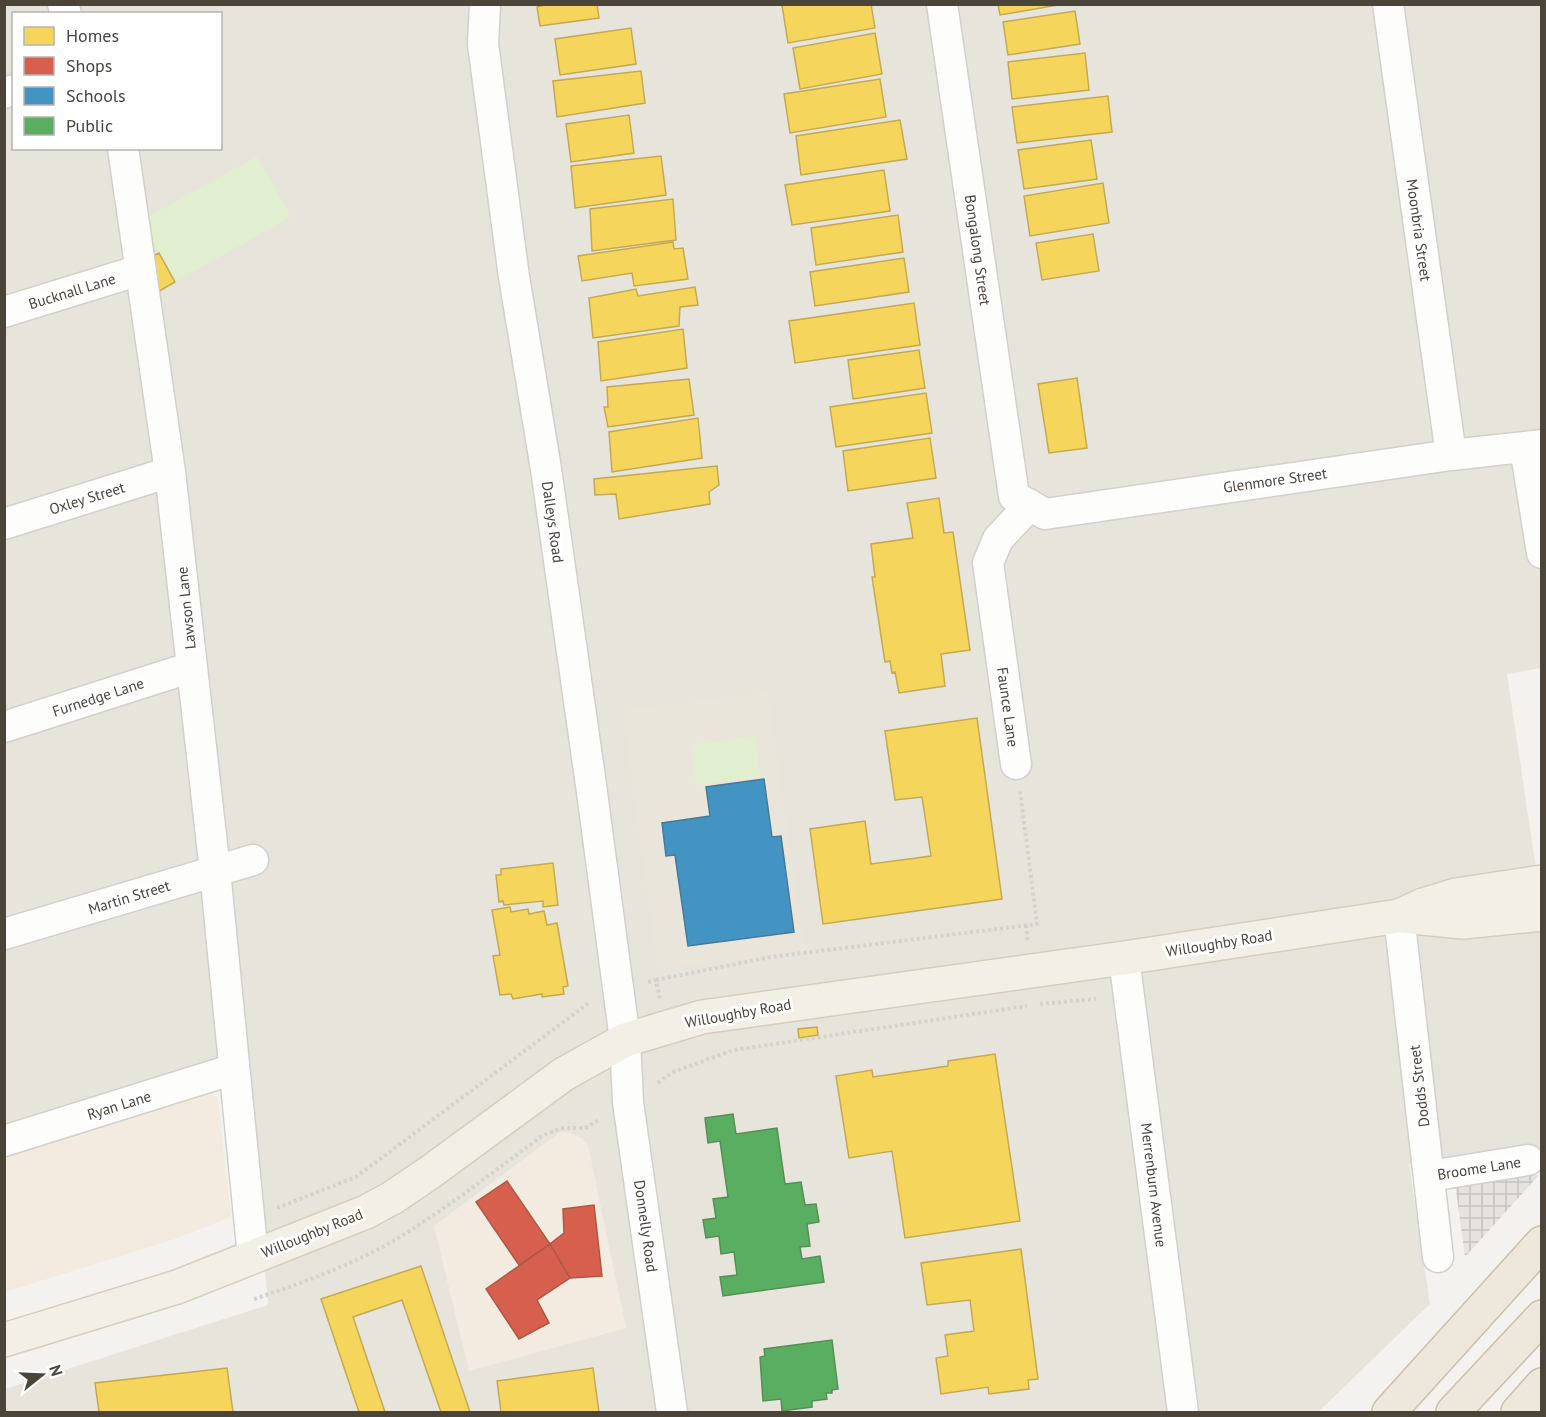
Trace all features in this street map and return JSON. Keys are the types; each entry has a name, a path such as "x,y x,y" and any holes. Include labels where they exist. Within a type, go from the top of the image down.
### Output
{"highway":[{"path":"1389,1413 1542,1243"},
{"path":"1453,1413 1542,1317"},
{"path":"1518,1413 1542,1385"}],"main road":[{"name":"Willoughby Road","path":"1399,916 1423,905 1456,895 1542,882"},
{"name":"Willoughby Road","path":"4,1340 177,1287 366,1212 392,1198 564,1074 625,1040 702,1017 1124,958 1399,916 1463,922 1542,914"}],"street":[{"name":"Dalleys Road","path":"485,4 483,44 514,277 549,492 625,1040"},
{"name":"Bongalong Street","path":"942,4 1022,500"},
{"name":"Moonbria Street","path":"1388,4 1450,455"},
{"name":"Lawson Lane","path":"123,150 170,472 215,871 253,1257"},
{"name":"Bucknall Lane","path":"4,312 140,270"},
{"name":"Glenmore Street","path":"1022,500 1045,514 1450,455 1534,446"},
{"path":"1534,446 1542,553"},
{"name":"Oxley Street","path":"4,524 170,472"},
{"name":"Faunce Lane","path":"1016,764 988,563 998,539 1022,500"},
{"name":"Furnedge Lane","path":"4,727 192,667"},
{"name":"Martin Street","path":"4,934 253,860"},
{"name":"Dodds Street","path":"1399,916 1438,1257"},
{"name":"Merrenburn Avenue","path":"1124,958 1183,1413"},
{"name":"Donnelly Road","path":"625,1040 628,1102 672,1413"},
{"name":"Ryan Lane","path":"4,1140 234,1069"},
{"name":"Broome Lane","path":"1430,1176 1528,1160"}],"path":[{"name":"Faunce Lane","path":"1016,764 1037,924 1026,925"},
{"path":"649,982 771,957 1026,925 1027,939"},
{"path":"656,980 658,989"},
{"path":"659,1082 673,1072 734,1050 1036,1005 1096,999"},
{"path":"249,1220 356,1177 590,1001"},
{"path":"672,1065 673,1072"}],"shaded area":[{"path":"5,5 1541,5 1541,668 1507,674 1541,902 1541,1147 1409,1164 1430,1304 1318,1412 5,1412 5,1389 268,1305 247,1051 5,1126"},
{"path":"768,692 805,951 658,968 622,711"},
{"path":"202,1087 218,1098 231,1217 172,1240 5,1292 5,1148"},
{"path":"560,1132 567,1132 582,1138 588,1145 626,1328 469,1371 434,1226"},
{"path":"1539,1175 1465,1257 1455,1183"}],"green space":[{"path":"257,156 291,217 175,282 151,238 146,218"},
{"path":"755,736 760,777 696,785 691,745"}],"building: Homes":[{"path":"548,4 597,4 599,18 540,26 537,7"},
{"path":"871,4 875,28 788,43 782,5"},
{"path":"998,4 1064,4 1000,15"},
{"path":"1075,11 1080,44 1008,55 1003,22"},
{"path":"631,28 636,64 560,75 555,39"},
{"path":"875,33 882,74 800,89 793,48"},
{"path":"1085,53 1089,90 1012,99 1008,62"},
{"path":"641,71 645,103 557,117 553,81"},
{"path":"880,79 886,117 790,133 784,94"},
{"path":"1108,96 1112,132 1017,143 1012,107"},
{"path":"629,115 634,153 571,162 566,124"},
{"path":"900,120 907,159 801,175 796,136"},
{"path":"1091,140 1097,179 1024,189 1018,150"},
{"path":"661,156 666,195 575,208 571,166"},
{"path":"884,170 890,211 792,225 785,185"},
{"path":"1103,183 1109,223 1030,236 1024,196"},
{"path":"673,199 676,240 592,251 590,209"},
{"path":"898,215 903,252 816,265 811,228"},
{"path":"1093,234 1099,271 1042,280 1036,243"},
{"path":"673,242 674,249 683,248 688,279 634,286 632,273 582,281 578,256"},
{"path":"159,253 175,282 156,293 151,257"},
{"path":"904,258 909,292 815,306 810,272"},
{"path":"695,287 698,305 680,307 679,326 593,338 589,298 636,289 638,296"},
{"path":"914,303 920,345 795,363 789,321"},
{"path":"683,329 687,368 601,381 598,342"},
{"path":"919,350 925,388 853,399 848,360"},
{"path":"1077,378 1087,448 1049,453 1038,384"},
{"path":"689,379 694,415 608,427 604,407 608,407 607,387"},
{"path":"926,393 932,433 836,447 830,407"},
{"path":"698,418 702,458 612,472 609,432"},
{"path":"930,438 936,478 848,491 843,451"},
{"path":"717,466 719,485 709,492 710,504 619,519 616,494 595,495 594,479"},
{"path":"939,498 944,533 953,532 970,650 941,654 945,686 899,693 895,672 892,673 890,661 885,662 872,577 875,577 871,544 913,538 907,503"},
{"path":"977,718 1002,899 823,924 810,829 865,821 871,864 931,856 922,797 895,800 885,731"},
{"path":"553,863 558,905 543,907 543,901 504,905 503,901 499,902 496,875 501,875 501,869"},
{"path":"510,907 511,912 528,909 529,914 544,911 547,925 557,923 568,986 563,987 564,994 542,997 542,994 513,999 511,994 500,995 493,956 500,955 492,910"},
{"path":"817,1027 818,1035 799,1038 798,1029"},
{"path":"995,1054 1020,1221 905,1238 892,1151 849,1158 836,1076 872,1070 873,1077 948,1066 948,1061"},
{"path":"1021,1249 1038,1379 1028,1380 1029,1389 989,1394 988,1387 941,1394 936,1358 948,1356 945,1335 974,1331 970,1300 927,1305 921,1263"},
{"path":"421,1266 470,1412 441,1412 402,1300 353,1317 385,1412 359,1412 321,1299"},
{"path":"227,1368 233,1412 99,1412 95,1383"},
{"path":"593,1368 599,1412 501,1412 497,1381"}],"building: Shops":[{"path":"507,1181 550,1244 519,1265 476,1202"},
{"path":"594,1205 602,1276 570,1278 550,1244 564,1233 563,1209"},
{"path":"550,1244 570,1278 537,1300 549,1323 519,1339 486,1289"}],"building: Schools":[{"path":"764,779 772,837 781,836 794,932 688,946 675,855 666,856 662,823 710,816 706,787"}],"building: Public":[{"path":"733,1114 736,1134 777,1128 785,1184 801,1182 805,1205 816,1204 819,1222 807,1224 810,1246 800,1247 802,1259 820,1256 824,1282 723,1296 720,1277 737,1275 734,1252 721,1254 719,1236 706,1238 703,1220 716,1218 713,1199 728,1197 720,1141 708,1143 705,1118"},
{"path":"832,1340 838,1389 832,1390 832,1393 826,1393 827,1399 812,1401 812,1407 782,1411 781,1399 763,1401 760,1357 765,1356 764,1349"}]}
